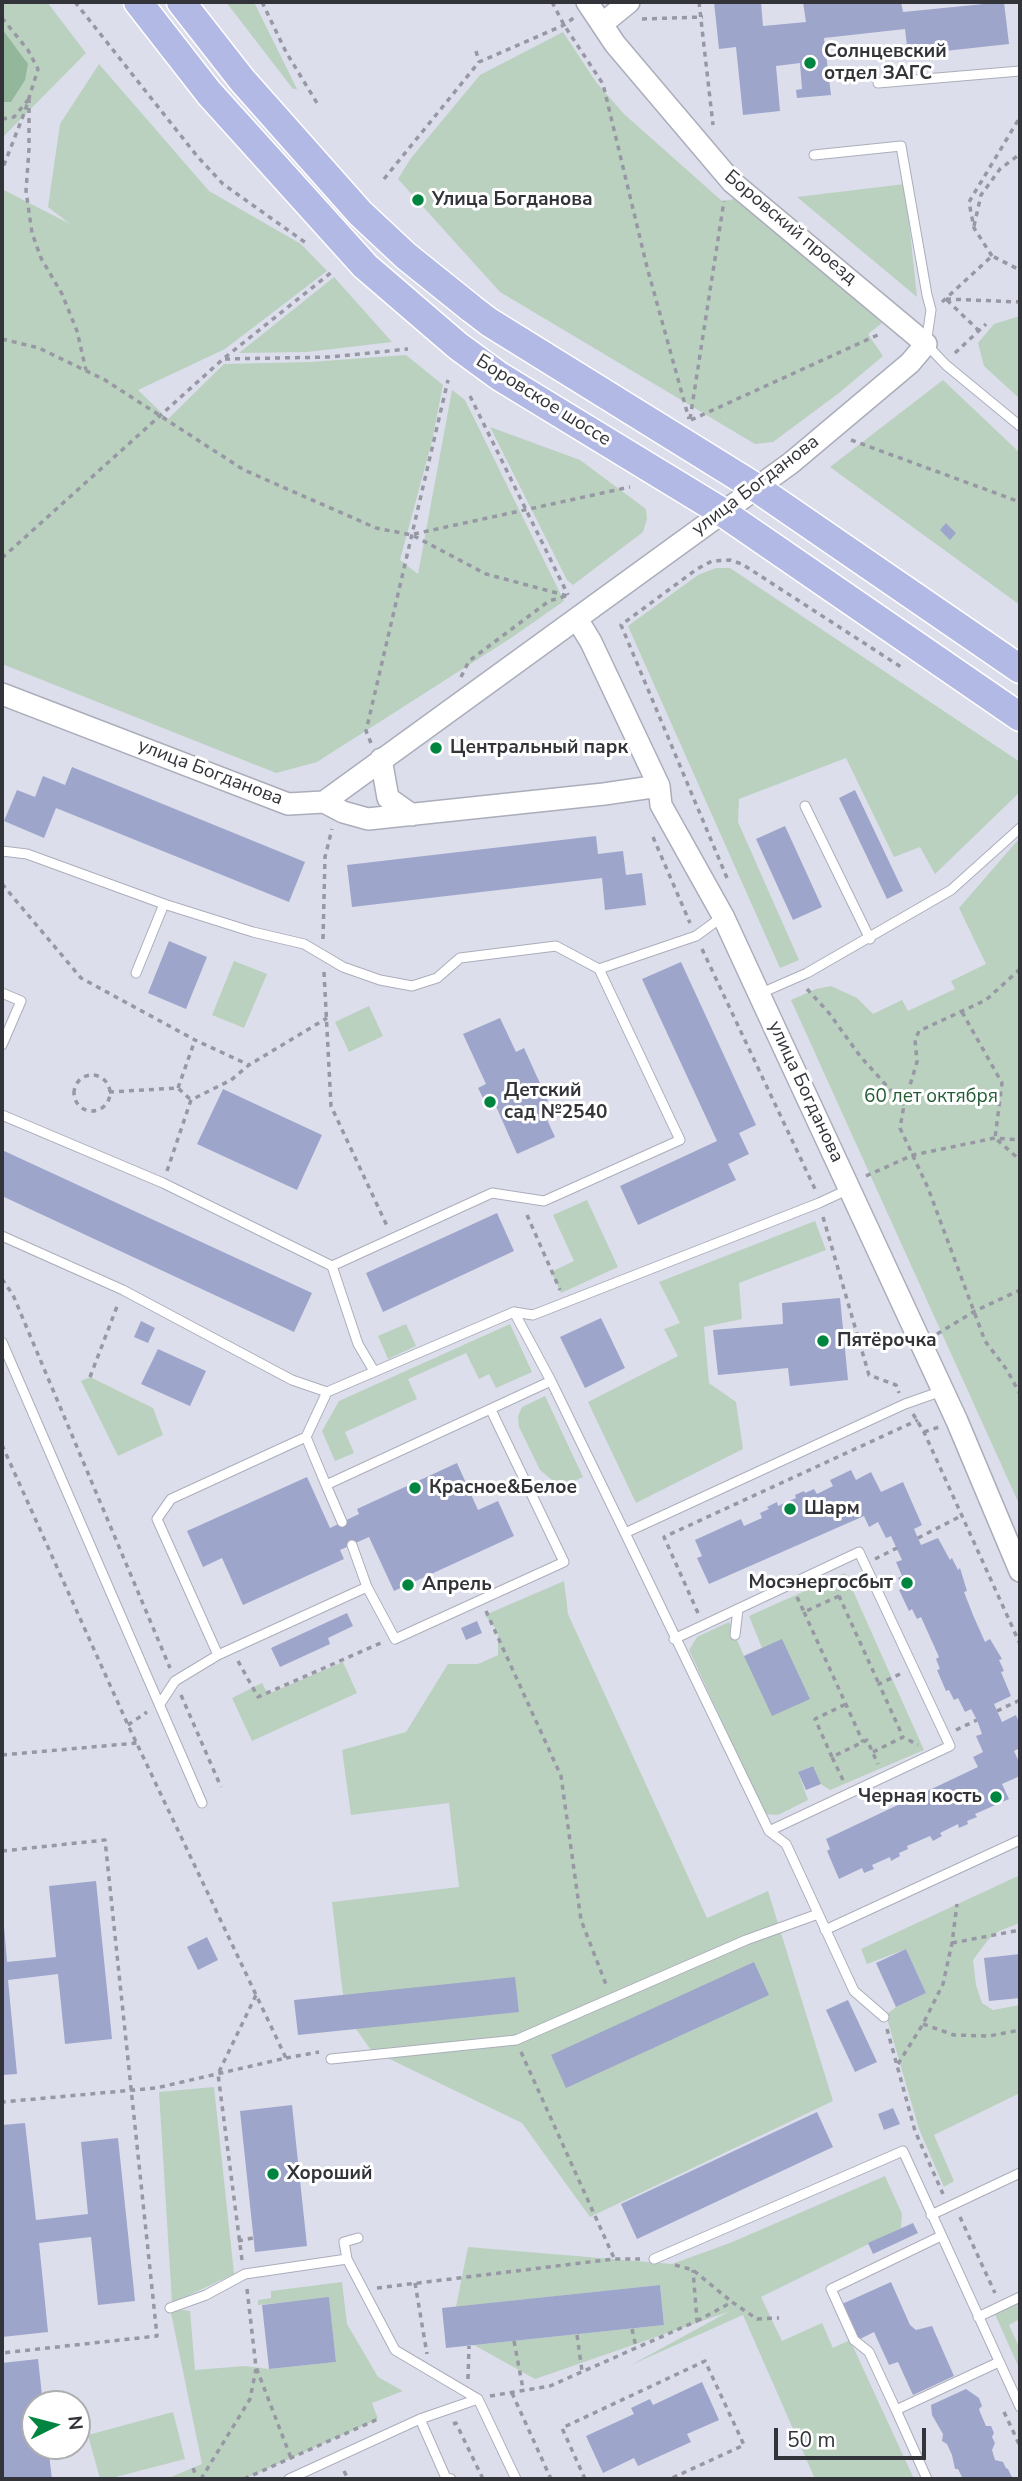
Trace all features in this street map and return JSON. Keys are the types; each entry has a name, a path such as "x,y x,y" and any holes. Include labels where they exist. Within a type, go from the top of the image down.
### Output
{"main road":[{"name":"Боровское шоссе","path":"138,2 209,93 365,266 399,297 499,376 722,512 1020,717"},
{"name":"Боровское шоссе","path":"181,2 242,80 360,213 406,256 489,322 755,487 1020,669"}],"street":[{"name":"Боровский проезд","path":"582,9 602,24 615,44 732,182 926,344"},
{"path":"602,24 631,10"},
{"name":"улица Богданова","path":"2,694 288,804 324,802 376,751 577,619 791,463 910,363 926,344"},
{"name":"улица Богданова","path":"577,619 591,642 659,786 661,805 723,916 759,994 857,1183 1020,1572"},
{"path":"376,751 388,798 412,815"},
{"path":"324,802 343,812 368,819 659,786"}],"lane":[{"path":"878,83 1020,71"},
{"path":"814,155 901,146 931,310 926,344 946,365 1020,426"},
{"path":"805,806 870,939"},
{"path":"759,994 870,939 951,890 1020,828"},
{"path":"2,851 27,854 164,904 253,932 304,944 343,967 380,980 412,986 437,978 460,958 556,946 598,969 680,1140 544,1201 492,1193 332,1266"},
{"path":"136,973 164,904"},
{"path":"598,969 696,936 723,916"},
{"path":"2,993 21,1001 2,1045"},
{"path":"2,1115 163,1183 332,1266 358,1344 374,1371"},
{"path":"218,1655 157,1519 171,1499 306,1437 327,1392 514,1312 533,1315 819,1203 857,1183"},
{"path":"2,1236 123,1290 292,1380 327,1392"},
{"path":"514,1312 551,1381 769,1831 786,1844 854,1991 884,2017"},
{"path":"2,1342 202,1803"},
{"path":"326,1485 551,1381"},
{"path":"625,1533 905,1404 943,1391"},
{"path":"352,1545 367,1587 395,1639 564,1562 491,1409"},
{"path":"306,1437 342,1522"},
{"path":"674,1639 859,1552 950,1746 769,1831"},
{"path":"160,1704 175,1681 218,1655 367,1587"},
{"path":"735,1635 738,1609"},
{"path":"825,1930 1020,1840"},
{"path":"331,2059 516,2040 746,1940 818,1914"},
{"path":"654,2259 903,2151 1020,2407"},
{"path":"931,2215 1020,2173"},
{"path":"927,2479 869,2352 854,2340 831,2289 941,2236"},
{"path":"358,2238 344,2242 347,2259 396,2350 481,2398 516,2479"},
{"path":"170,2308 206,2295 245,2274 347,2259"},
{"path":"978,2317 1020,2297"},
{"path":"896,2410 999,2362"},
{"path":"289,2479 420,2419 481,2398"},
{"path":"420,2419 446,2478 451,2479"}],"path":[{"path":"75,2 197,156 223,184 306,243"},
{"path":"262,2 286,51 317,103"},
{"path":"552,2 603,84 647,267 690,421"},
{"path":"699,2 703,17 713,125"},
{"path":"384,179 478,62 564,25 582,9"},
{"path":"631,10 703,17"},
{"path":"2,18 38,69 2,170"},
{"path":"476,51 478,62"},
{"path":"2,119 14,117 29,98"},
{"path":"29,98 26,191 32,233 41,258 62,294 77,331 86,370"},
{"path":"1020,117 969,202 974,228 992,256 1020,270"},
{"path":"974,228 981,195 1000,169 1020,154"},
{"path":"690,421 724,196"},
{"path":"931,310 992,256"},
{"path":"2,558 223,359 333,271"},
{"path":"946,299 1020,302"},
{"path":"946,299 978,330"},
{"path":"953,355 986,324"},
{"path":"690,421 882,332"},
{"path":"2,339 39,348 86,370 136,398 244,470 376,528 412,534 486,574 568,596"},
{"path":"223,359 330,357 408,349"},
{"path":"376,751 366,731 448,380"},
{"path":"470,396 568,596"},
{"path":"849,439 1020,502"},
{"path":"412,534 630,487"},
{"path":"708,835 621,625 697,569 712,561 730,561 742,564 903,668"},
{"path":"460,679 469,661 549,601 568,596"},
{"path":"333,822 325,857 323,955 331,1106 393,1238"},
{"path":"649,826 696,936 817,1194 869,1375 896,1385 905,1404 918,1420 1020,1644"},
{"path":"2,884 81,978 195,1040 249,1065"},
{"path":"1020,970 986,1000 919,1031 915,1040 917,1062 900,1128 928,1188 985,1342 1007,1370 1020,1394"},
{"path":"796,978 829,1013 860,1056 904,1105"},
{"path":"962,1012 1002,1083 995,1138"},
{"path":"163,1183 191,1100 231,1080 249,1065 327,1018"},
{"path":"178,1088 195,1040"},
{"path":"90,1075 103,1079 109,1092 109,1099 99,1110 85,1109 75,1098 78,1083 90,1075"},
{"path":"109,1092 178,1088 191,1100"},
{"path":"995,1138 1020,1160"},
{"path":"857,1183 913,1155 995,1138 1020,1140"},
{"path":"527,1215 561,1293"},
{"path":"2,1279 13,1295 220,1787"},
{"path":"90,1377 123,1290"},
{"path":"935,1335 975,1311 1020,1290"},
{"path":"704,1625 664,1537 918,1420"},
{"path":"2,1445 128,1725 286,2058"},
{"path":"918,1538 961,1516"},
{"path":"897,1548 872,1561 863,1542 851,1547 839,1596 904,1737"},
{"path":"791,1584 863,1742"},
{"path":"804,1612 839,1596"},
{"path":"481,1600 561,1776 581,1920 611,1999"},
{"path":"232,1650 258,1698 394,1636"},
{"path":"879,1684 913,1668"},
{"path":"997,1711 1020,1700"},
{"path":"128,1725 160,1704"},
{"path":"846,1704 815,1718 849,1793"},
{"path":"945,1735 977,1720"},
{"path":"832,1756 867,1740 884,1777"},
{"path":"2,1755 137,1742"},
{"path":"2,1851 105,1840 157,2336 2,2353"},
{"path":"898,2064 923,2024 943,1984 957,1904"},
{"path":"952,1943 1020,1930"},
{"path":"218,2074 256,1995"},
{"path":"884,2017 915,2131 995,2292 993,2310"},
{"path":"923,2024 954,2035 989,2036 1020,2030"},
{"path":"516,2040 614,2259"},
{"path":"2,2102 156,2088 322,2051 331,2059"},
{"path":"239,2241 253,2238"},
{"path":"374,2288 614,2259 654,2259 693,2270 757,2319 779,2318"},
{"path":"693,2270 697,2321"},
{"path":"415,2283 428,2361"},
{"path":"469,2346 468,2387 481,2398 512,2393 550,2386 697,2321 732,2302"},
{"path":"632,2329 636,2348"},
{"path":"577,2334 582,2371"},
{"path":"514,2341 523,2389"},
{"path":"585,2479 562,2428 705,2361 744,2445 670,2479"},
{"path":"192,2468 199,2479 250,2399 256,2367"},
{"path":"512,2393 551,2479"},
{"path":"244,2479 378,2419"},
{"path":"428,2434 456,2423 483,2479"},
{"path":"344,2471 348,2479"}],"green space":[{"path":"2,2 47,2 86,53 2,138"},
{"path":"226,2 254,2 297,89 293,89"},
{"path":"563,32 596,82 624,114 722,201 740,198 882,323 868,334 883,356 773,442 755,444 500,292 398,179 411,158 480,75"},
{"path":"99,64 209,191 301,244 327,271 225,349 138,390 168,419 224,364 309,362 406,355 443,385 432,441 400,560 418,574 452,390 465,400 564,601 317,762 276,773 2,664 2,189 70,224 48,207 60,124"},
{"path":"905,184 917,297 797,197"},
{"path":"334,277 392,342 307,352 239,353"},
{"path":"1020,316 1020,399 984,366 978,343 994,324"},
{"path":"943,380 1020,453 1020,605 830,467"},
{"path":"490,427 580,460 646,509 647,519 643,532 573,585 567,580"},
{"path":"716,568 730,568 1020,762 1020,792 935,874 920,847 894,857 846,758 739,799 738,822 799,960 780,968 628,626 698,575"},
{"name":"60 лет октября","path":"1018,840 1020,1506 791,1000 816,989 831,986 857,998 873,1014 902,1000 908,1011 955,989 951,981 986,964 959,908"},
{"path":"234,961 267,974 244,1028 212,1015"},
{"path":"369,1006 383,1036 349,1052 335,1022"},
{"path":"587,1200 618,1267 561,1293 551,1272 574,1261 553,1215"},
{"path":"815,1221 826,1250 739,1283 742,1319 704,1327 709,1383 736,1402 743,1449 636,1503 588,1402 678,1356 664,1329 680,1323 659,1282"},
{"path":"406,1324 416,1346 388,1359 378,1336"},
{"path":"510,1324 532,1372 496,1388 489,1374 479,1379 466,1353 408,1379 417,1399 345,1432 354,1453 335,1461 322,1431 339,1401"},
{"path":"90,1377 153,1408 163,1435 118,1456 81,1381"},
{"path":"545,1396 583,1477 568,1484 557,1484 540,1470 519,1427 518,1416 522,1407"},
{"path":"845,1573 924,1750 830,1790 821,1784 812,1766 798,1772 808,1800 778,1815 765,1814 689,1650 697,1637 729,1622 744,1656 762,1648 749,1616"},
{"path":"564,1581 568,1614 707,1918 768,1891 833,2101 590,2217 522,2123 371,2050 356,2029 343,1995 332,1902 459,1887 449,1803 351,1815 342,1750 406,1732 448,1664 478,1664 498,1655 498,1632 485,1615"},
{"path":"343,1662 357,1693 252,1741 232,1698 262,1683 268,1694"},
{"path":"1020,1875 1020,1923 999,1931 988,1940 973,1960 976,1985 982,2003 993,2010 1020,2005 1020,2093 934,2135 954,2181 944,2187 919,2129 886,2015 896,2007 926,1993 906,1949 867,1964 861,1949"},
{"path":"214,2087 234,2274 172,2303 159,2092"},
{"path":"885,2176 902,2214 901,2228 761,2297 782,2341 822,2323 833,2348 850,2340 914,2479 815,2479 743,2315 631,2365 728,2312 535,2379 474,2345 664,2325 660,2285 456,2307 468,2247 672,2264 730,2243"},
{"path":"342,2282 347,2324 378,2377 403,2391 372,2403 378,2419 244,2479 166,2479 202,2464 170,2308 190,2311 195,2370 245,2366 269,2369 336,2362 329,2298 258,2305 258,2300 271,2298 271,2291"},
{"path":"1020,2297 1020,2319 1009,2325 1020,2349 1020,2370 993,2310"},
{"path":"173,2412 185,2459 100,2479 91,2446 91,2434"}],"shaded area":[{"path":"2,29 28,64 25,80 11,102 2,102"}],"building":[{"path":"714,2 761,2 763,26 806,22 803,2 901,2 903,12 1004,2 1009,44 908,55 905,29 824,38 831,95 797,98 796,90 802,89 800,63 776,66 780,111 743,115 736,47 719,49"},
{"path":"946,523 956,533 950,540 940,530"},
{"path":"72,767 305,862 289,902 56,808 44,838 4,821 17,790 35,797 43,776 65,785"},
{"path":"855,790 903,891 887,899 839,798"},
{"path":"785,826 822,907 793,920 756,839"},
{"path":"596,836 598,854 623,851 626,875 642,873 646,905 605,910 602,878 352,907 347,865"},
{"path":"169,941 207,957 186,1009 148,993"},
{"path":"681,962 756,1125 739,1133 749,1154 728,1164 736,1180 638,1225 620,1186 717,1141 642,979"},
{"path":"500,1018 516,1052 524,1048 548,1101 540,1104 555,1137 517,1154 495,1104 488,1108 478,1088 486,1084 463,1034"},
{"path":"223,1089 322,1135 297,1190 197,1144"},
{"path":"2,1150 312,1293 294,1332 2,1196"},
{"path":"497,1213 514,1251 383,1312 366,1273"},
{"path":"840,1298 848,1380 790,1386 788,1368 718,1375 713,1330 783,1324 782,1303"},
{"path":"601,1318 625,1368 585,1388 560,1337"},
{"path":"141,1321 155,1328 148,1343 134,1337"},
{"path":"158,1349 206,1371 190,1406 141,1384"},
{"path":"457,1463 478,1510 498,1501 514,1536 394,1591 369,1537 340,1550 344,1559 243,1605 222,1558 203,1567 187,1531 307,1477 330,1528 359,1514 357,1509"},
{"path":"851,1470 856,1480 871,1472 881,1492 903,1482 922,1525 914,1529 921,1545 938,1538 950,1560 952,1558 958,1570 960,1568 967,1591 964,1592 985,1642 990,1639 1002,1659 999,1660 1004,1671 1001,1672 1011,1696 994,1704 1002,1722 1016,1715 1020,1725 1020,1748 1014,1751 1020,1764 1020,1776 1002,1784 1009,1799 975,1814 977,1817 967,1821 968,1824 959,1828 958,1824 940,1833 942,1836 933,1841 930,1836 907,1846 908,1849 891,1861 890,1857 872,1865 874,1869 864,1873 862,1868 839,1879 827,1851 830,1849 826,1839 978,1767 973,1757 983,1752 976,1736 982,1734 977,1720 971,1709 965,1712 958,1698 954,1700 949,1690 946,1691 937,1670 940,1669 936,1659 939,1657 921,1617 917,1619 912,1609 909,1611 899,1590 903,1588 898,1578 902,1576 896,1562 902,1560 891,1536 886,1538 878,1522 869,1527 864,1516 709,1584 697,1558 702,1556 695,1540 741,1519 744,1526 762,1518 760,1513 769,1509 767,1507 777,1502 778,1506 804,1491 805,1493 814,1489 817,1494 833,1486 830,1480"},
{"path":"347,1613 353,1626 328,1638 330,1644 280,1667 271,1648"},
{"path":"477,1621 482,1633 466,1640 461,1628"},
{"path":"782,1639 810,1699 772,1716 744,1656"},
{"path":"813,1766 821,1784 806,1790 798,1772"},
{"path":"96,1881 112,2039 65,2044 58,1974 8,1980 17,2074 2,2075 2,1926 7,1962 56,1957 49,1886"},
{"path":"207,1937 218,1960 198,1970 187,1947"},
{"path":"906,1949 926,1993 896,2007 876,1963"},
{"path":"1020,1954 1020,1998 989,2001 984,1958"},
{"path":"754,1962 769,1995 566,2088 551,2055"},
{"path":"515,1977 519,2012 298,2035 294,2000"},
{"path":"848,2000 877,2062 855,2072 826,2010"},
{"name":"Хороший","path":"292,2105 307,2246 255,2252 240,2111"},
{"path":"893,2108 900,2124 884,2130 878,2114"},
{"path":"817,2112 833,2147 637,2239 621,2204"},
{"path":"25,2123 36,2220 88,2214 81,2142 118,2138 135,2301 98,2305 91,2237 39,2243 48,2332 2,2337 2,2125"},
{"path":"913,2223 918,2233 873,2254 868,2243"},
{"path":"891,2282 910,2325 916,2330 932,2326 954,2376 913,2395 898,2362 889,2365 874,2332 858,2340 842,2304"},
{"path":"660,2285 664,2325 446,2348 442,2308"},
{"path":"329,2297 336,2362 269,2369 262,2305"},
{"path":"38,2359 41,2390 21,2390 21,2460 50,2460 52,2479 2,2479 2,2363"},
{"path":"702,2382 719,2420 687,2434 691,2442 638,2466 634,2458 603,2473 586,2436 634,2414 631,2408 650,2399 653,2405"},
{"path":"966,2389 979,2398 982,2406 979,2409 986,2426 991,2426 994,2433 992,2437 995,2443 992,2450 995,2460 1003,2462 1011,2479 963,2479 958,2469 955,2469 952,2455 947,2444 942,2441 943,2434 932,2415 931,2405"}],"place":[{"name":"Солнцевский отдел ЗАГС","path":"810,63"},
{"name":"Улица Богданова","path":"418,200"},
{"name":"Центральный парк","path":"436,748"},
{"name":"Детский сад №2540","path":"490,1102"},
{"name":"Пятёрочка","path":"823,1341"},
{"name":"Красное&Белое","path":"415,1488"},
{"name":"Шарм","path":"790,1509"},
{"name":"Мосэнергосбыт","path":"907,1583"},
{"name":"Апрель","path":"408,1585"},
{"name":"Черная кость","path":"996,1797"},
{"name":"Хороший","path":"273,2174"}]}
